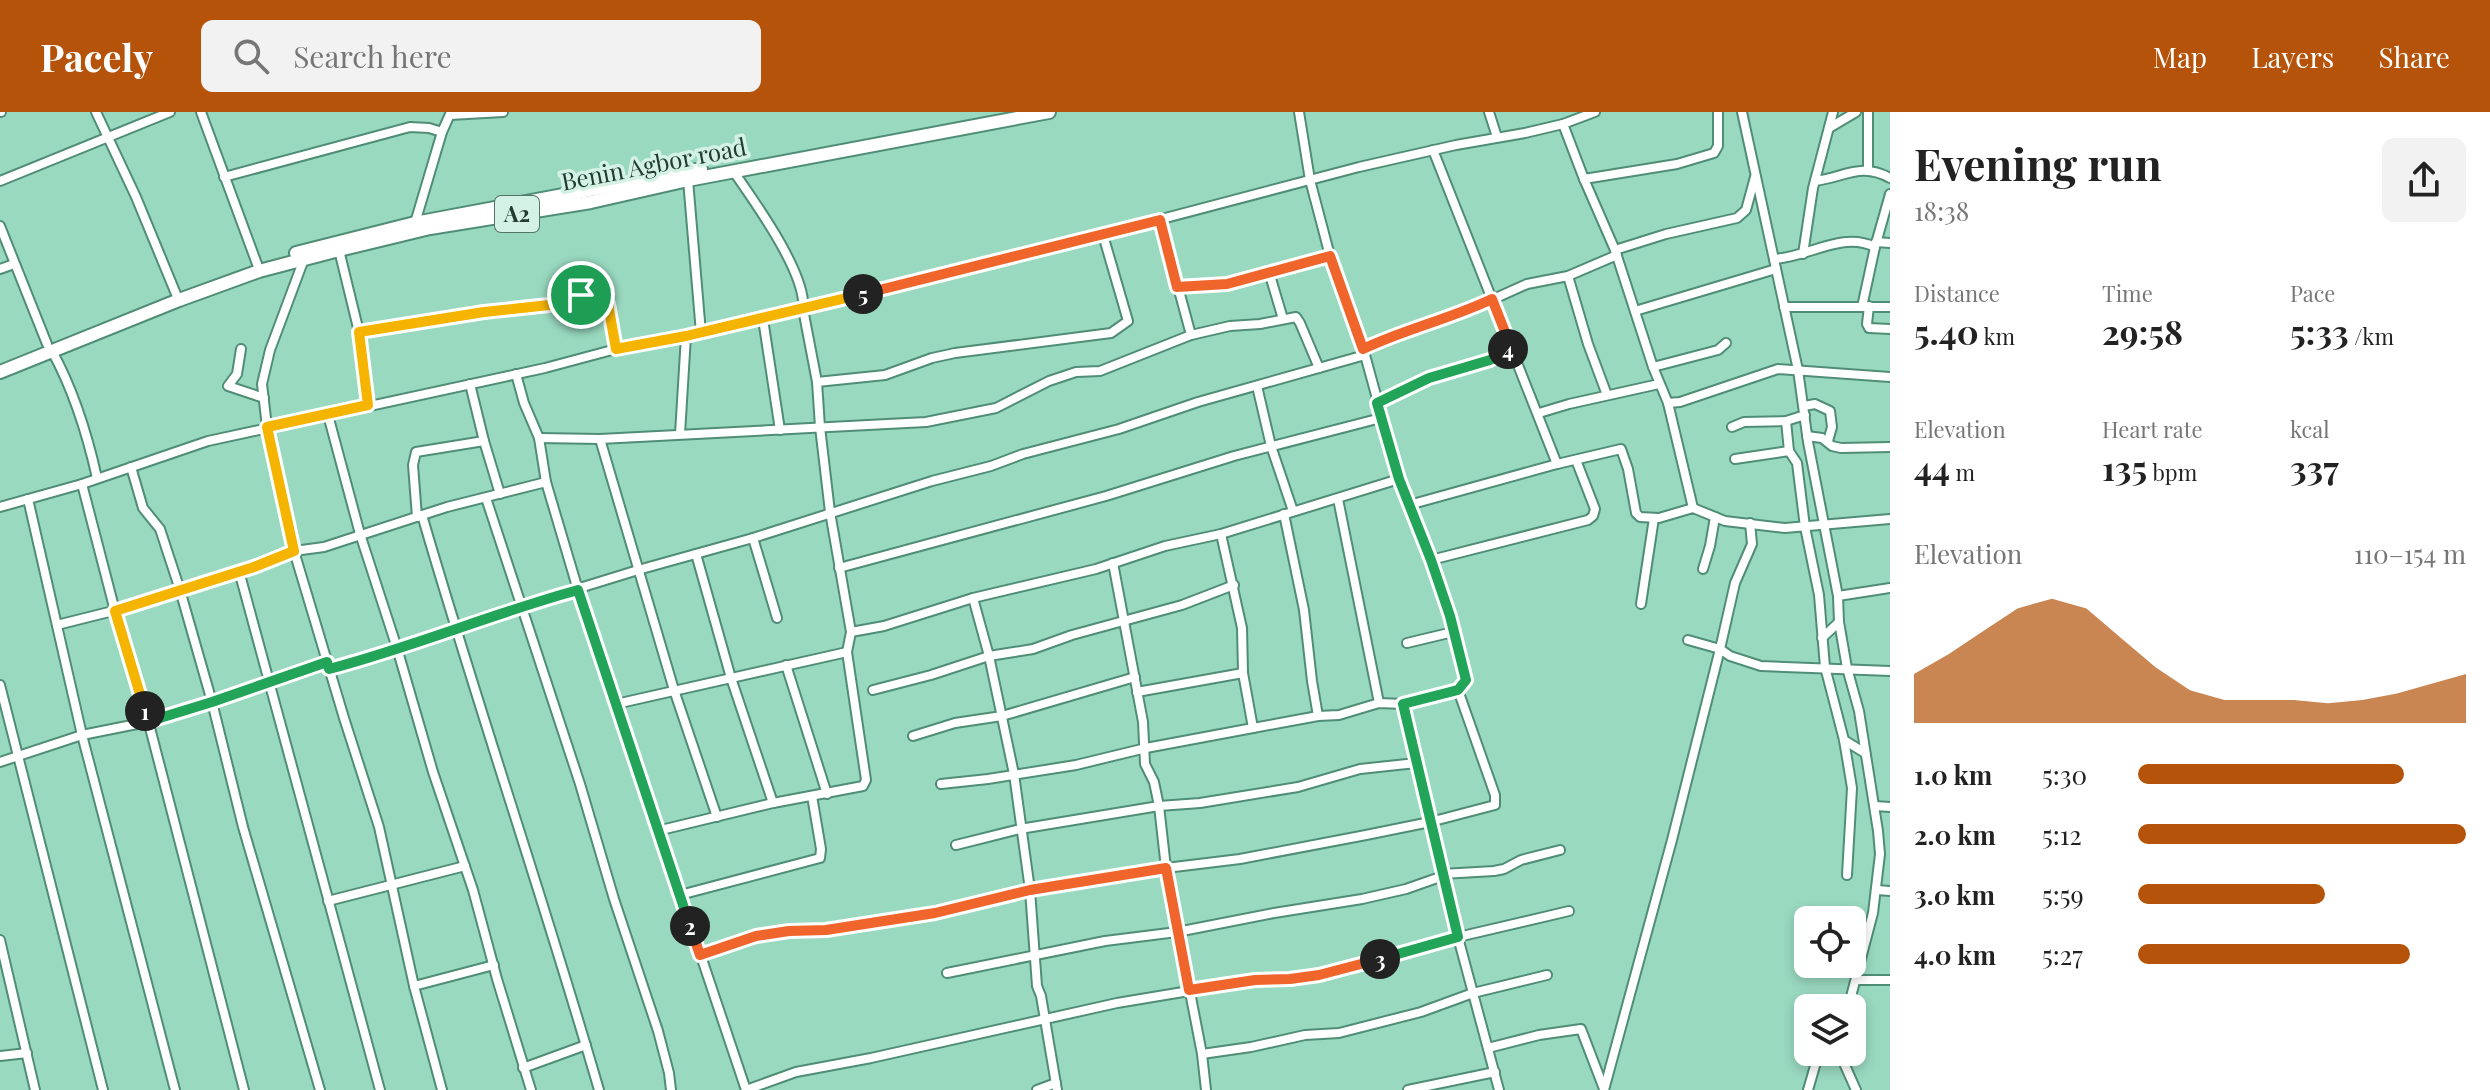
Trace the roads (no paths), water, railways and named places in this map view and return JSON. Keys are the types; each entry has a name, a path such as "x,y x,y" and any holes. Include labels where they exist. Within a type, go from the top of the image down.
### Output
{"highway":[{"name":"Benin Agbor road","path":"0,363 259,271 339,250 430,228 1015,112"},
{"name":"Benin Agbor road","path":"0,372 50,347 176,294 257,264 319,246 415,223 734,172 1049,112"}],"street":[{"path":"96,112 136,197 176,294"},
{"path":"0,181 170,112"},
{"path":"201,112 257,264"},
{"path":"415,223 450,114 503,112"},
{"path":"941,784 1076,765 1146,748 1318,716 1339,715 1379,703 1403,704 1458,690 1466,680 1431,560 1399,479 1364,352 1330,256 1310,180 1299,112"},
{"path":"1489,112 1497,137"},
{"path":"0,507 82,484 208,441 763,319 1433,150 1563,124 1595,112"},
{"path":"1584,179 1677,164 1714,153 1718,146 1719,112"},
{"path":"1742,112 1798,370 1838,596 1847,668 1859,711 1875,806 1880,854 1877,890 1852,994"},
{"path":"1803,254 1815,181 1833,112"},
{"path":"1828,128 1856,112"},
{"path":"1868,112 1868,170"},
{"path":"1563,124 1616,253 1668,403 1693,508"},
{"path":"224,177 410,127 442,132"},
{"path":"1433,150 1557,464"},
{"path":"1815,181 1875,169 1890,178"},
{"path":"657,831 773,803 863,786 866,780 847,652 851,632 830,512 817,382 802,290 755,201 734,172"},
{"path":"0,762 82,735 147,722 269,682 397,648 638,570 1319,368 1364,352 1386,338 1467,311 1527,284 1568,276 1666,234 1737,218 1746,210 1755,175"},
{"path":"688,180 701,333"},
{"path":"1890,194 1876,244 1866,307 1869,328 1890,329"},
{"path":"1160,220 1191,335"},
{"path":"0,226 50,347 65,374 87,434 97,478"},
{"path":"817,382 885,375 955,353 1111,333 1128,321 1103,235"},
{"path":"1774,259 1790,258 1847,240 1890,243"},
{"path":"339,250 359,332 368,405"},
{"path":"1177,287 1227,284 1330,256"},
{"path":"304,259 270,350 262,384 267,427 294,551 379,827 414,986 442,1090"},
{"path":"0,269 14,264"},
{"path":"1635,311 1776,269"},
{"path":"1269,272 1283,319"},
{"path":"1568,276 1607,395"},
{"path":"359,332 549,305 578,294 608,304 616,349"},
{"path":"1784,307 1890,307"},
{"path":"539,438 600,439 926,422 996,408 1049,381 1076,372 1100,371 1191,335 1296,317 1319,368"},
{"path":"763,319 780,430"},
{"path":"680,434 686,336"},
{"path":"1653,367 1718,350 1726,343"},
{"path":"1377,403 1429,378 1490,360 1511,347"},
{"path":"241,349 237,374 228,386 264,398"},
{"path":"1668,403 1680,402 1778,369 1890,377"},
{"path":"516,374 539,438 546,482 578,590 746,1090 796,1072 1044,1018 1189,990 1319,975 1569,911"},
{"path":"470,384 500,494"},
{"path":"1539,413 1659,384"},
{"path":"1257,386 1288,513 1318,716"},
{"path":"1732,427 1744,422 1786,421 1815,404 1830,411 1832,427 1828,441"},
{"path":"328,415 360,534 465,866 531,1090"},
{"path":"839,568 1381,418"},
{"path":"1786,421 1789,451 1797,463 1805,527 1819,595 1825,667 1844,740 1853,796 1847,875"},
{"path":"600,439 674,690 717,817"},
{"path":"1808,439 1828,441 1832,446 1841,448 1890,447"},
{"path":"1797,463 1808,439"},
{"path":"484,441 416,452 413,465 414,497 558,948 599,1090"},
{"path":"1409,505 1557,464 1622,450 1636,513 1640,517 1672,515 1693,508 1725,521 1785,528 1890,519"},
{"path":"1735,459 1789,451"},
{"path":"1431,560 1588,520 1595,509 1576,460"},
{"path":"131,467 143,508 160,529 180,590 243,827 320,1090"},
{"path":"851,632 884,626 973,598 1113,563 1165,546 1221,534 1399,479"},
{"path":"57,625 115,611 294,551 324,547 419,516 546,482"},
{"path":"82,484 115,611 142,697 244,1090"},
{"path":"486,498 658,1031 671,1090"},
{"path":"28,499 82,735 175,1090"},
{"path":"1338,499 1379,703"},
{"path":"1703,569 1715,517"},
{"path":"1641,604 1654,518"},
{"path":"1604,1090 1665,867 1735,583 1752,544 1750,523"},
{"path":"1221,534 1242,628 1243,673 1253,728"},
{"path":"753,538 777,618"},
{"path":"696,554 731,678 773,803"},
{"path":"1113,563 1135,677 1146,748 1145,764 1154,782 1159,806 1166,868 1202,1054 1206,1090"},
{"path":"239,571 380,1090"},
{"path":"873,690 989,656 1033,649 1182,605 1234,585"},
{"path":"1838,596 1890,588"},
{"path":"973,598 989,656 1014,774 1030,890 1037,986 1056,1086 1037,1090"},
{"path":"1822,638 1839,622"},
{"path":"1407,643 1453,632"},
{"path":"1688,640 1761,666 1890,671"},
{"path":"616,704 847,652"},
{"path":"786,665 827,794"},
{"path":"1137,692 1243,673"},
{"path":"913,736 955,723 1002,716 1135,677"},
{"path":"0,685 103,1090"},
{"path":"700,955 756,936 826,930 935,913 1030,890 1240,859 1430,822 1495,805 1483,756 1458,690"},
{"path":"1403,704 1458,937 1499,1090"},
{"path":"1844,740 1865,753"},
{"path":"956,845 1020,829 1298,787 1360,769 1416,763"},
{"path":"680,895 820,858 812,796"},
{"path":"1875,806 1890,807"},
{"path":"947,973 1105,941 1177,932 1362,899 1406,889 1443,875 1504,869 1521,860 1560,850"},
{"path":"328,901 465,866"},
{"path":"1877,890 1890,891"},
{"path":"0,940 4,976 35,1090"},
{"path":"414,986 494,965"},
{"path":"1202,1054 1305,1035 1339,1033 1421,1012 1473,993 1547,975"},
{"path":"1857,980 1890,980"},
{"path":"1488,1048 1539,1035 1581,1029 1604,1090"},
{"path":"523,1068 586,1045"},
{"path":"0,1056 27,1053"},
{"path":"1808,1090 1815,1066"},
{"path":"1845,1066 1856,1090"},
{"path":"1408,1090 1495,1072"}]}
